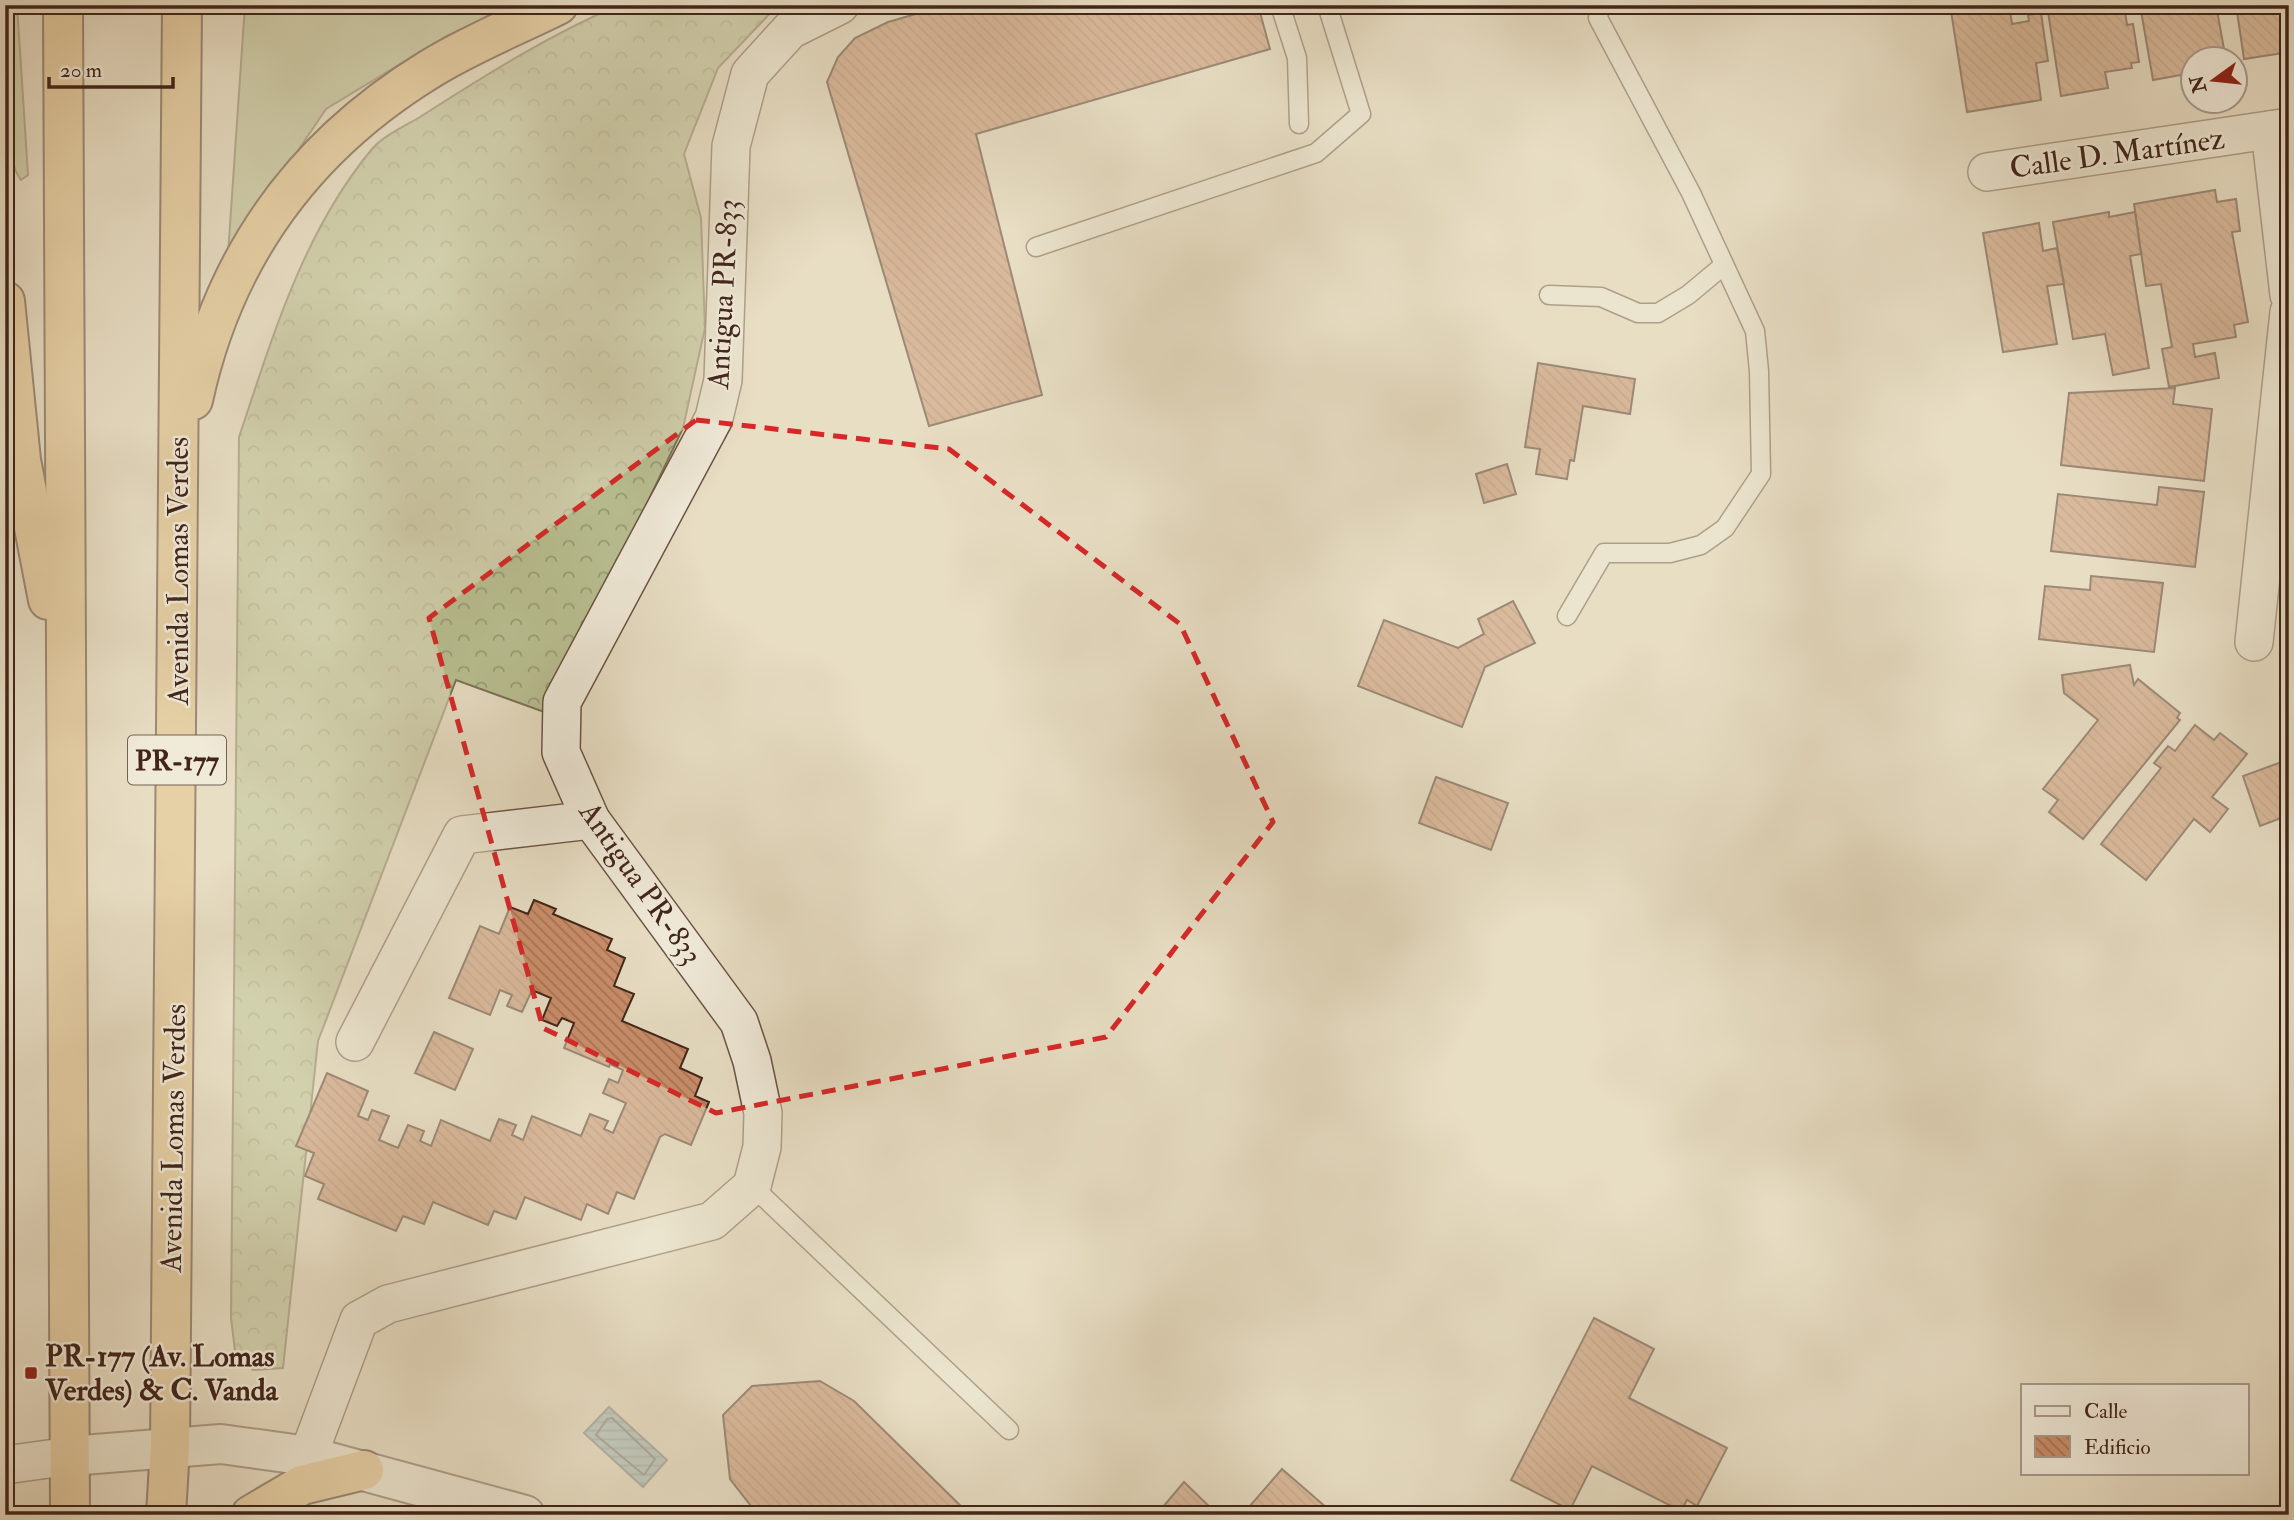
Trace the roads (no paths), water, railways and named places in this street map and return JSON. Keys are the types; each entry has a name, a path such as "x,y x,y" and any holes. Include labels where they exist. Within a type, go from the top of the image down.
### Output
{"highway":[{"path":"63,5 69,1515"},
{"name":"Avenida Lomas Verdes","path":"166,1515 170,1447 182,5"},
{"path":"178,471 202,359 240,266 279,200 332,142 430,69 558,5"},
{"path":"5,301 21,460 65,678"},
{"path":"251,1515 302,1485 363,1470"}],"street":[{"name":"Antigua PR-833","path":"752,1186 762,1147 763,1113 739,1022 591,820 561,752 562,702 714,418 723,380 731,146 750,74 790,30 840,5"},
{"path":"2279,129 2289,295"},
{"name":"Calle D. Martínez","path":"1987,172 2279,129"},
{"path":"2254,642 2289,312"},
{"path":"355,1042 462,835 591,820"},
{"path":"308,1455 359,1320 388,1304 712,1222 752,1186"},
{"path":"5,1465 70,1456 221,1444 308,1455 525,1515"}],"lane":[{"path":"1280,5 1297,58 1299,124"},
{"path":"1036,247 1316,153 1361,114 1327,5"},
{"path":"1567,616 1604,553 1670,553 1701,545 1725,528 1761,474 1759,371 1755,331 1691,193 1598,18 1600,5"},
{"path":"1549,295 1601,297 1638,313 1658,313 1688,295 1724,265"},
{"path":"752,1186 1009,1430"}],"water":[{"path":"609,1407 667,1460 643,1487 584,1433"}],"place":[{"name":"PR-177 (Av. Lomas Verdes) & C. Vanda","path":"31,1373"}]}
